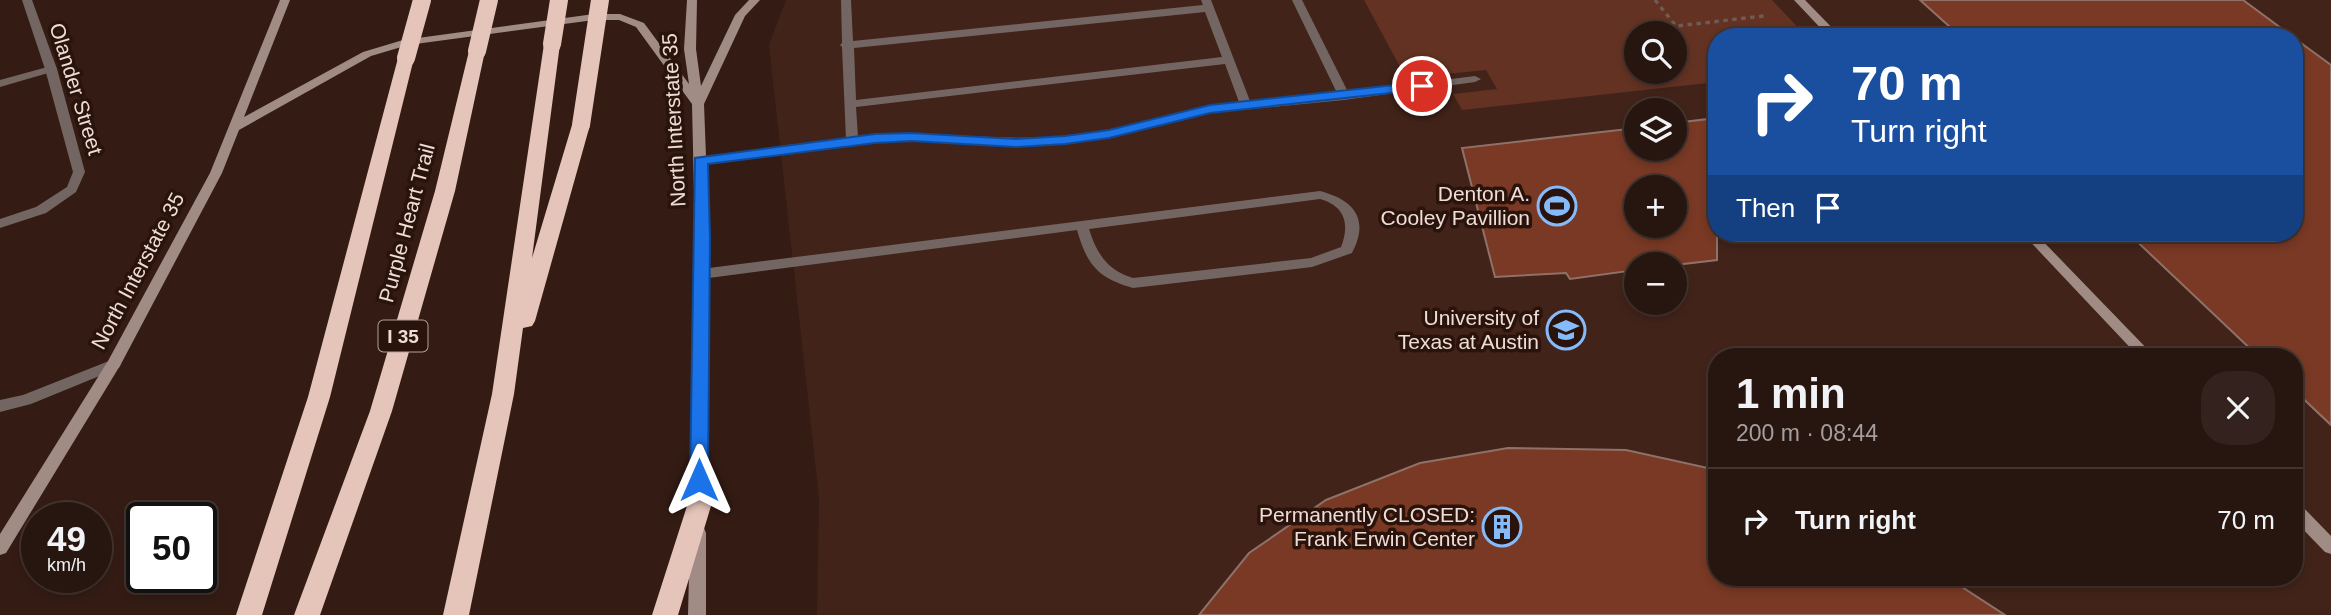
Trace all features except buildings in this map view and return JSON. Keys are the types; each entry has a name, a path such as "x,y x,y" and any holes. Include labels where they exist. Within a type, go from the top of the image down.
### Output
{"highway":[{"path":"249,615 319,397 422,0"},
{"name":"Purple Heart Trail","path":"307,615 381,411 445,191 489,0"},
{"path":"456,615 503,394 559,0"},
{"path":"503,394 581,125 600,0"},
{"path":"665,615 699,506"}],"main road":[{"name":"North Interstate 35","path":"0,548 114,364 216,173 285,0"},
{"name":"North Interstate 35","path":"692,0 690,49 698,104 701,274 697,615"},
{"path":"235,127 367,54 407,42 594,17 620,17 640,25 698,104 740,15 755,0"},
{"path":"1799,0 1827,28"},
{"path":"2037,242 2139,348"},
{"path":"2303,518 2331,547"}],"street":[{"name":"Olander Street","path":"0,224 41,209 72,188 79,172 51,69 27,0"},
{"path":"846,0 852,142"},
{"path":"1297,0 1344,96"},
{"path":"846,45 1207,4 1246,105"},
{"path":"849,104 1229,60"},
{"path":"0,84 51,69"},
{"path":"700,161 911,137 1003,143 1065,140 1109,134 1210,109 1344,96 1475,79"},
{"path":"701,274 1320,195 1335,198 1352,216 1354,223 1353,237 1347,250 1334,257 1312,262 1133,283 1114,278 1101,269 1088,247 1082,226"},
{"path":"0,407 26,400 114,364"}],"path":[{"path":"1655,0 1676,26 1764,16"}],"shaded area":[{"name":"University of Texas at Austin","path":"786,0 2331,0 2331,615 817,615 819,497 769,45"},
{"path":"1364,0 1772,0 1798,28 1708,28 1708,83 1462,110 1453,94 1497,89 1486,70 1406,78"}],"place":[{"name":"Denton A. Cooley Pavillion","path":"1557,206"},
{"name":"University of Texas at Austin","path":"1566,330"},
{"name":"Permanently CLOSED: Frank Erwin Center","path":"1502,527"}],"route":[{"path":"699,480 702,237 700,161 778,149 875,139 911,137 1016,143 1065,140 1109,134 1210,109 1422,86"}]}
